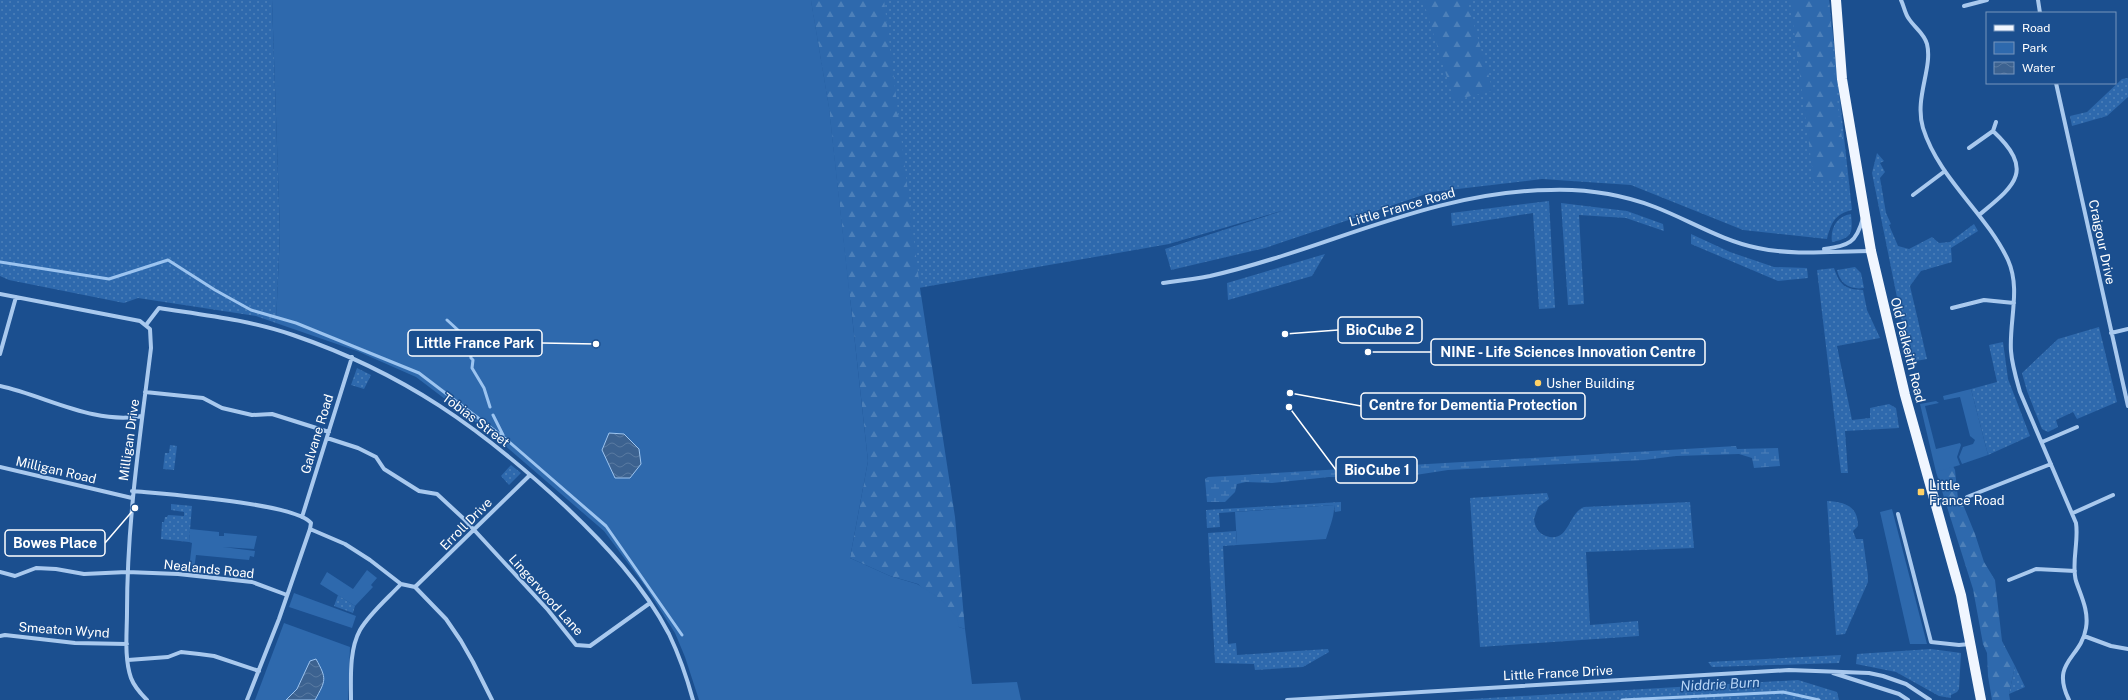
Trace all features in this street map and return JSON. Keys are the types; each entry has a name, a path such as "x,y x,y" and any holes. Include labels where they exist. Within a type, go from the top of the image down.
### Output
{"main road":[{"name":"Old Dalkeith Road","path":"1836,0 1842,80 1871,251 1905,395 1950,548 1972,643 1981,700"}],"street":[{"path":"1901,0 1909,19 1920,30 1927,44 1927,62 1921,96 1921,116 1929,142 1945,171 1979,215 2009,262 2014,282 2011,350 2013,370 2020,392 2073,513 2078,533 2074,571 2086,609 2087,620 2084,636 2064,670 2063,684 2069,700"},
{"path":"1964,6 1987,0"},
{"path":"2038,0 2040,12"},
{"name":"Craigour Drive","path":"2056,84 2128,406"},
{"path":"1969,148 1993,131 1996,122"},
{"path":"1979,215 2005,194 2016,179 2016,164 1999,137 1993,131"},
{"path":"1913,195 1945,171"},
{"name":"Little France Road","path":"1163,283 1209,276 1264,261 1438,205 1491,195 1550,190 1575,190 1654,206 1721,236 1757,248 1810,252 1871,251"},
{"name":"Little France Road","path":"1810,252 1842,246 1854,241 1859,231 1864,212"},
{"path":"2,294 128,318 140,321 146,325"},
{"path":"0,354 16,297"},
{"path":"1952,308 1984,300 2014,302"},
{"name":"Tobias Street","path":"146,325 159,308 260,324 352,357 402,382 461,418 530,475 584,525 611,553 650,603 669,635 682,664 693,700"},
{"name":"Milligan Drive","path":"146,325 151,335 132,491 127,572 127,644 131,679 147,700"},
{"path":"2111,333 2128,329"},
{"name":"Galvane Road","path":"302,517 352,357"},
{"path":"0,386 91,413 132,418 142,416"},
{"path":"145,392 202,398 222,408 252,415 272,414 329,432"},
{"path":"2042,442 2077,427"},
{"name":"Lingerwood Lane","path":"327,438 358,448 376,457 384,469 419,491 436,494 464,519 548,610 576,645 590,646 650,603"},
{"path":"1967,497 2051,464"},
{"name":"Milligan Road","path":"0,467 132,498"},
{"name":"Erroll Drive","path":"415,588 530,475"},
{"path":"132,491 247,504 302,517 311,523 287,595 248,700"},
{"path":"2073,513 2113,495"},
{"path":"1898,514 1931,642 1959,645 1972,643"},
{"path":"310,529 346,544 401,584 415,588 446,619 474,662 492,700"},
{"name":"Nealands Road","path":"0,572 15,576 36,568 56,569 84,574 127,572 249,581 287,595"},
{"path":"2008,580 2036,569 2074,571"},
{"path":"351,700 353,655 357,636 367,621 401,584"},
{"name":"Smeaton Wynd","path":"0,636 4,635 75,643 127,644"},
{"path":"2084,636 2111,646 2128,649"},
{"path":"128,660 168,657 181,652 214,656 259,671"},
{"name":"Little France Drive","path":"1287,700 1789,670 1869,673 1906,684 1930,700"},
{"name":"Little France Drive","path":"1831,672 1899,694 1908,700"}],"green space":[{"path":"0,0 272,0 280,233 276,323 256,316 138,298 124,303 9,280 0,276"},
{"path":"272,0 811,0 829,107 868,461 850,558 890,576 917,584 941,599 957,618 959,627 965,629 972,684 1017,682 1021,700 699,700 685,657 675,633 645,586 604,531 495,437 416,377 357,351 276,323 280,233"},
{"path":"811,0 1829,0 1852,210 1841,214 1835,220 1830,228 1827,239 1743,230 1631,185 1542,179 1432,192 1265,248 1171,270 1165,249 1288,209 1169,244 850,300 829,107"},
{"path":"811,0 884,0 920,288 955,517 965,629 959,627 918,584 890,576 850,558 868,461 829,107"},
{"path":"1423,0 1467,0 1493,91 1454,100"},
{"path":"1790,0 1829,0 1836,91 1847,178 1814,182"},
{"path":"2128,78 2128,97 2107,116 2072,126 2070,116 2087,112 2122,79"},
{"path":"1877,153 1884,161 1880,163 1885,172 1880,178 1886,213 1891,224 1889,225 1898,246 1909,249 1932,237 1939,243 1950,242 1974,224 1978,231 1951,248 1952,262 1921,271 1910,286 1927,359 1910,362 1872,173"},
{"path":"1549,201 1555,308 1539,309 1533,213 1452,226 1451,213"},
{"path":"1561,203 1627,211 1663,224 1664,231 1626,218 1579,215 1584,304 1568,305"},
{"path":"1851,214 1852,226 1850,234 1844,239 1832,242 1833,228 1838,220"},
{"path":"1691,234 1730,252 1774,267 1807,268 1808,278 1778,281 1691,244"},
{"path":"1325,254 1312,276 1228,300 1227,283"},
{"path":"1855,267 1861,273 1864,288 1854,288 1846,285 1838,275 1837,270"},
{"path":"1834,268 1841,283 1852,289 1863,290 1867,310 1880,338 1837,346 1852,420 1870,418 1870,408 1889,404 1896,408 1899,428 1845,431 1848,473 1841,473 1817,270"},
{"path":"2099,327 2117,402 2077,419 2073,412 2056,420 2058,427 2048,432 2042,429 2027,391 2022,373 2058,339"},
{"path":"2003,342 2008,379 2030,436 1988,455 1971,389 1997,382 1989,345"},
{"path":"357,368 371,375 364,389 351,385"},
{"path":"1971,389 1988,455 1962,464 1959,457 1963,447 1973,444 1975,440 1970,436 1960,397 1944,400 1943,396"},
{"path":"1936,401 1939,403 1925,406 1936,449 1960,443 1961,445 1957,457 1960,465 1936,472 1920,404"},
{"path":"170,445 177,446 174,470 163,469 165,453 169,453"},
{"path":"1736,446 1737,449 1778,448 1780,466 1754,468 1752,458 1739,454 1676,456 1644,460 1448,470 1396,478 1329,477 1272,483 1246,482 1237,484 1235,492 1225,502 1207,502 1205,479 1208,477"},
{"path":"1951,462 1955,470 1958,499 1964,507 1984,562 1995,580 2002,641 2015,666 2009,694 2010,700 1992,700 1988,676 1987,653 1983,644 1973,589 1936,472 1940,464"},
{"path":"511,465 521,473 509,485 501,476"},
{"path":"1547,493 1549,499 1538,507 1534,519 1536,527 1543,535 1554,537 1559,536 1564,532 1579,510 1584,507 1690,502 1694,548 1586,552 1590,625 1638,621 1639,636 1480,647 1470,498"},
{"path":"1827,501 1845,504 1849,506 1856,514 1858,526 1853,531 1856,539 1863,539 1868,576 1868,582 1845,634 1836,635"},
{"path":"1341,502 1341,511 1335,512 1334,505 1219,513 1220,527 1207,528 1206,510"},
{"path":"171,504 192,506 189,542 161,539 162,522 164,522 165,517 168,515 184,516 184,512 171,510"},
{"path":"1334,505 1333,518 1326,539 1237,545 1235,512"},
{"path":"1892,509 1927,644 1910,644 1880,512"},
{"path":"190,529 219,532 219,536 224,536 224,533 257,536 254,549 223,547 255,551 254,557 250,556 249,560 196,555 194,570 189,569 192,543 189,542"},
{"path":"1236,531 1237,545 1223,546 1228,644 1236,643 1237,655 1328,649 1329,652 1303,667 1255,670 1254,664 1215,663 1208,533"},
{"path":"367,570 377,578 371,585 373,587 355,606 320,584 327,572 353,589"},
{"path":"294,593 356,616 352,628 289,607"},
{"path":"338,595 355,606 353,613 334,606"},
{"path":"284,623 350,647 348,700 255,700"},
{"path":"1931,649 1961,653 1959,689 1951,695 1951,698 1939,696 1896,672 1856,664 1857,654"},
{"path":"1841,655 1839,663 1712,667 1708,662"},
{"path":"2015,666 2025,687 2009,694"},
{"path":"1798,680 1837,692 1839,700 1455,700"}],"water":[{"path":"609,433 624,434 639,449 641,464 630,478 615,478 602,450"},
{"path":"316,659 322,671 324,680 315,700 286,700 297,689 310,661"}],"waterway":[{"path":"0,262 109,279 168,260 215,290 251,310 296,323 419,373 507,440 606,526 682,635"},
{"path":"447,320 459,331 462,338 469,344 471,358 473,360 472,368 484,388 490,407"},
{"path":"493,415 503,435"},
{"name":"Niddrie Burn","path":"1622,700 1783,692 1819,700"}],"place":[{"name":"BioCube 2","path":"1285,334"},
{"name":"Little France Park","path":"596,344"},
{"name":"NINE - Life Sciences Innovation Centre","path":"1368,352"},
{"name":"Usher Building","path":"1538,383"},
{"name":"Centre for Dementia Protection","path":"1290,393"},
{"name":"BioCube 1","path":"1289,407"},
{"name":"Little France Road","path":"1921,492"},
{"name":"Bowes Place","path":"135,508"}]}
